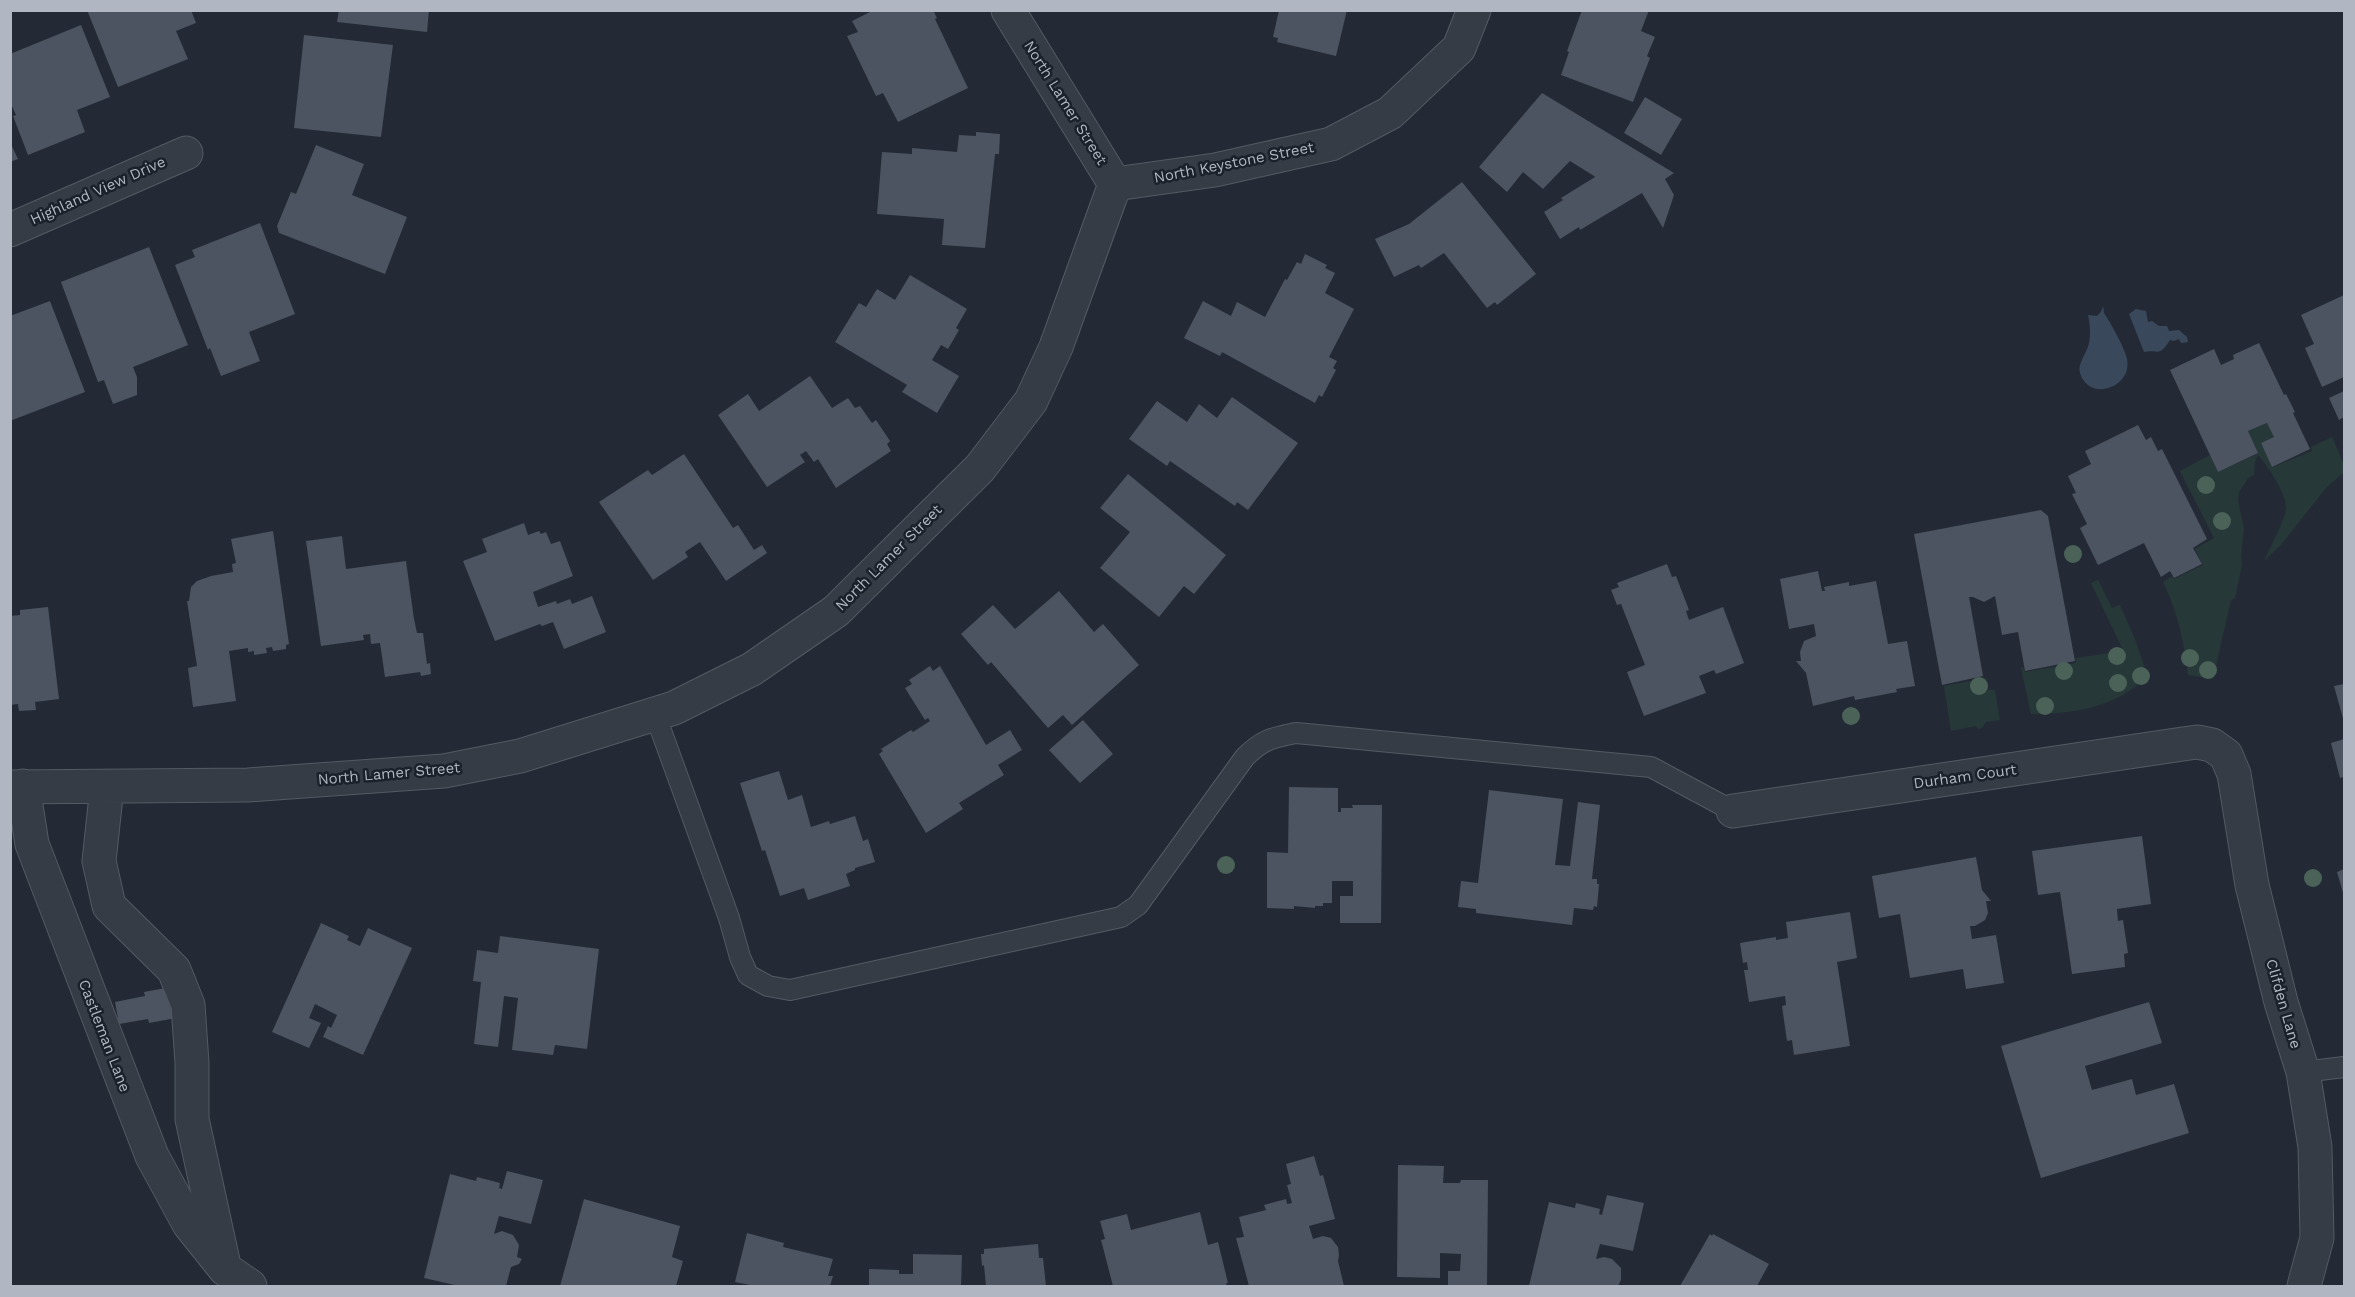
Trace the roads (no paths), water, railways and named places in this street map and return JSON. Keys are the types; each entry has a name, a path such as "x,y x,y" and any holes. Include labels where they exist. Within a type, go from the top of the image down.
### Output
{"street":[{"name":"North Lamer Street","path":"17,786 248,785 444,771 520,756 674,708 752,669 836,611 980,468 1031,401 1056,347 1116,184 1008,10"},
{"name":"North Keystone Street","path":"1116,184 1215,170 1330,144 1390,113 1434,72 1459,48 1473,10"},
{"name":"Highland View Drive","path":"10,230 186,153"},
{"name":"Durham Court","path":"1733,812 2197,742"},
{"name":"Clifden Lane","path":"2197,742 2212,745 2226,755 2234,774 2252,885 2281,1002 2303,1072 2315,1146 2317,1238 2304,1287"},
{"name":"Castleman Lane","path":"17,786 32,844 152,1156 189,1224 237,1278"},
{"name":"Castleman Lane","path":"107,787 99,861 109,906 174,970 188,1005 192,1064 192,1119 237,1278"}],"lane":[{"path":"655,714 748,975 768,986 790,990 1120,917 1138,905 1245,758 1257,745 1270,738 1296,733 1651,767 1733,812"},
{"path":"2303,1072 2344,1067"}],"water":[{"path":"2103,306 2104,313 2126,354 2127,369 2117,384 2100,389 2085,382 2079,370 2090,340 2088,315 2097,316"},
{"path":"2136,309 2146,311 2148,322 2152,321 2159,326 2167,326 2169,331 2179,330 2187,337 2188,342 2181,343 2179,339 2170,340 2161,351 2144,352 2129,314"}]}
